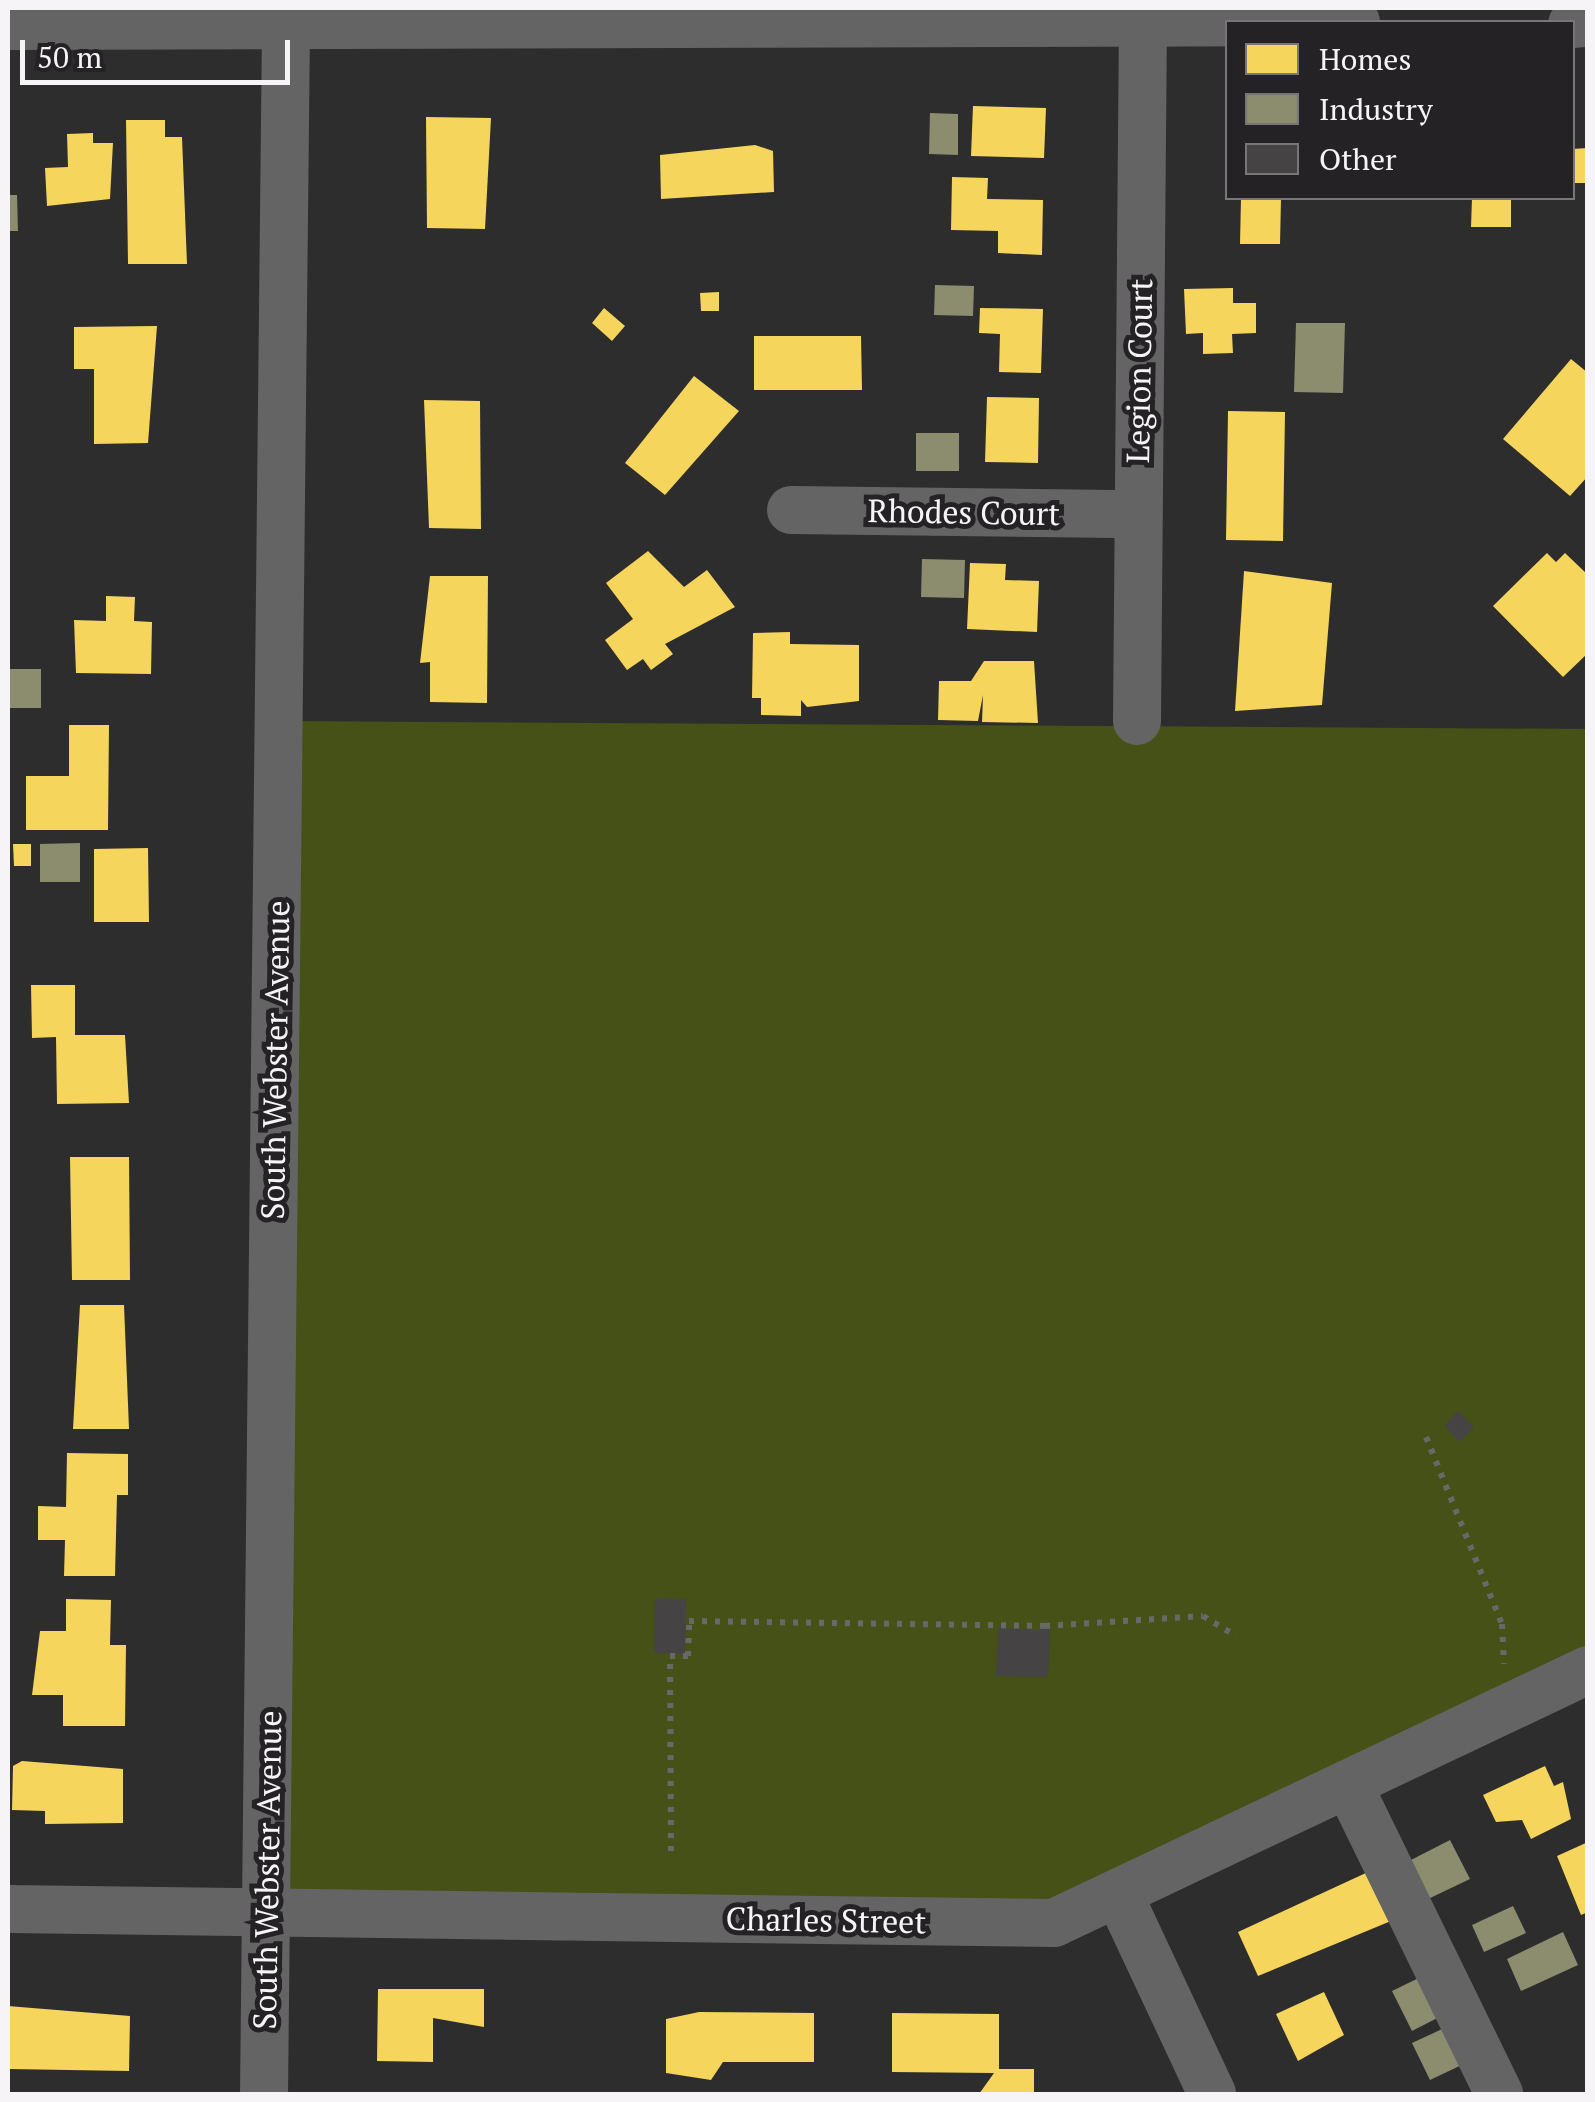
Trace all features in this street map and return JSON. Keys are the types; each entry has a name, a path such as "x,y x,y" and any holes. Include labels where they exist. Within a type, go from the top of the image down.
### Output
{"street":[{"path":"8,26 1225,21"},
{"name":"Legion Court","path":"1137,721 1143,22"},
{"name":"South Webster Avenue","path":"264,2094 286,25"},
{"name":"Rhodes Court","path":"791,510 1138,514"},
{"name":"Charles Street","path":"8,1909 1054,1923 1587,1672"},
{"path":"1348,1784 1499,2094"},
{"path":"1118,1893 1212,2094"}],"path":[{"path":"1426,1437 1502,1624 1504,1664"},
{"path":"671,1851 670,1656 688,1656 688,1621 1045,1626 1203,1616 1236,1636"}],"green space":[{"path":"279,721 1587,729 1587,1670 1054,1923 266,1911"}],"building: Homes":[{"path":"973,106 1046,108 1044,158 971,156"},
{"path":"426,117 491,118 485,229 427,228"},
{"path":"126,120 165,120 165,137 182,137 187,264 128,264"},
{"path":"93,133 93,143 113,143 110,199 47,206 45,168 68,167 67,134"},
{"path":"755,145 773,151 774,192 661,199 660,155"},
{"path":"1588,148 1588,183 1575,183 1575,149"},
{"path":"952,177 988,178 987,199 1043,200 1042,255 998,253 998,231 951,230"},
{"path":"1241,200 1281,200 1280,244 1240,244"},
{"path":"1472,200 1511,200 1511,227 1471,227"},
{"path":"1233,288 1233,303 1256,303 1256,333 1232,334 1233,353 1203,354 1203,333 1186,334 1184,289"},
{"path":"719,292 719,311 701,311 700,293"},
{"path":"604,308 625,326 612,341 592,323"},
{"path":"980,308 1043,309 1041,373 999,372 1000,334 979,333"},
{"path":"157,326 148,443 94,444 94,369 74,369 74,327"},
{"path":"754,336 861,336 862,390 754,390"},
{"path":"1571,359 1588,373 1588,476 1570,496 1503,439"},
{"path":"694,376 739,411 665,495 625,463"},
{"path":"987,397 1039,398 1038,463 985,462"},
{"path":"424,400 480,401 481,529 429,528"},
{"path":"1228,411 1285,412 1283,541 1226,540"},
{"path":"648,551 684,587 707,570 735,607 665,644 673,654 651,670 643,659 627,670 605,640 633,619 606,583"},
{"path":"1547,553 1556,562 1565,553 1588,575 1588,653 1563,677 1493,606"},
{"path":"970,563 1006,564 1005,580 1039,581 1037,632 967,629"},
{"path":"1244,571 1332,583 1322,705 1235,711"},
{"path":"430,576 488,576 487,703 430,702 430,662 420,663"},
{"path":"106,596 135,597 134,621 152,622 151,674 76,673 74,620 106,621"},
{"path":"790,632 790,644 859,645 859,701 807,707 801,700 801,716 761,715 761,698 752,698 753,633"},
{"path":"984,661 1034,661 1038,723 982,722 983,695 978,721 938,720 939,681 971,681"},
{"path":"69,725 109,725 108,830 26,830 26,776 69,776"},
{"path":"13,844 31,844 31,866 14,866"},
{"path":"148,848 149,922 94,922 94,849"},
{"path":"31,985 75,985 75,1035 125,1035 129,1103 57,1104 56,1037 32,1038"},
{"path":"70,1157 129,1157 130,1280 72,1280"},
{"path":"80,1305 124,1305 129,1429 73,1429"},
{"path":"67,1453 128,1454 128,1495 117,1495 115,1576 64,1576 65,1540 38,1540 38,1506 66,1507"},
{"path":"66,1599 111,1600 110,1645 126,1645 125,1726 63,1726 63,1695 32,1695 40,1631 66,1631"},
{"path":"22,1761 123,1769 123,1823 45,1824 45,1811 12,1810 13,1766"},
{"path":"1545,1766 1554,1786 1563,1782 1571,1819 1531,1839 1522,1820 1496,1822 1483,1795"},
{"path":"1588,1842 1588,1912 1581,1915 1557,1856"},
{"path":"1368,1872 1391,1921 1258,1976 1238,1932"},
{"path":"378,1989 484,1989 484,2027 433,2018 433,2062 377,2061"},
{"path":"1324,1992 1344,2035 1298,2061 1276,2014"},
{"path":"8,2006 130,2016 129,2071 8,2069"},
{"path":"699,2012 814,2013 814,2062 723,2062 711,2080 666,2073 666,2019"},
{"path":"892,2013 999,2014 999,2069 1034,2069 1034,2094 979,2094 994,2073 892,2072"}],"building: Industry":[{"path":"930,113 958,114 958,155 929,154"},
{"path":"8,195 17,195 18,231 8,231"},
{"path":"935,285 974,286 973,316 934,315"},
{"path":"1296,323 1345,323 1343,393 1294,392"},
{"path":"916,433 959,433 959,471 916,471"},
{"path":"922,559 965,560 964,598 921,597"},
{"path":"8,669 41,669 41,708 8,708"},
{"path":"80,843 80,882 40,882 40,844"},
{"path":"1450,1840 1470,1879 1428,1899 1409,1861"},
{"path":"1513,1906 1526,1933 1484,1952 1472,1925"},
{"path":"1563,1932 1578,1965 1521,1991 1507,1959"},
{"path":"1429,1973 1449,2012 1412,2031 1392,1991"},
{"path":"1453,2024 1470,2061 1430,2080 1412,2043"}],"building: Other":[{"path":"1458,1411 1474,1427 1460,1442 1444,1426"},
{"path":"655,1598 686,1599 685,1654 654,1653"},
{"path":"998,1628 1050,1630 1048,1677 996,1676"}]}
